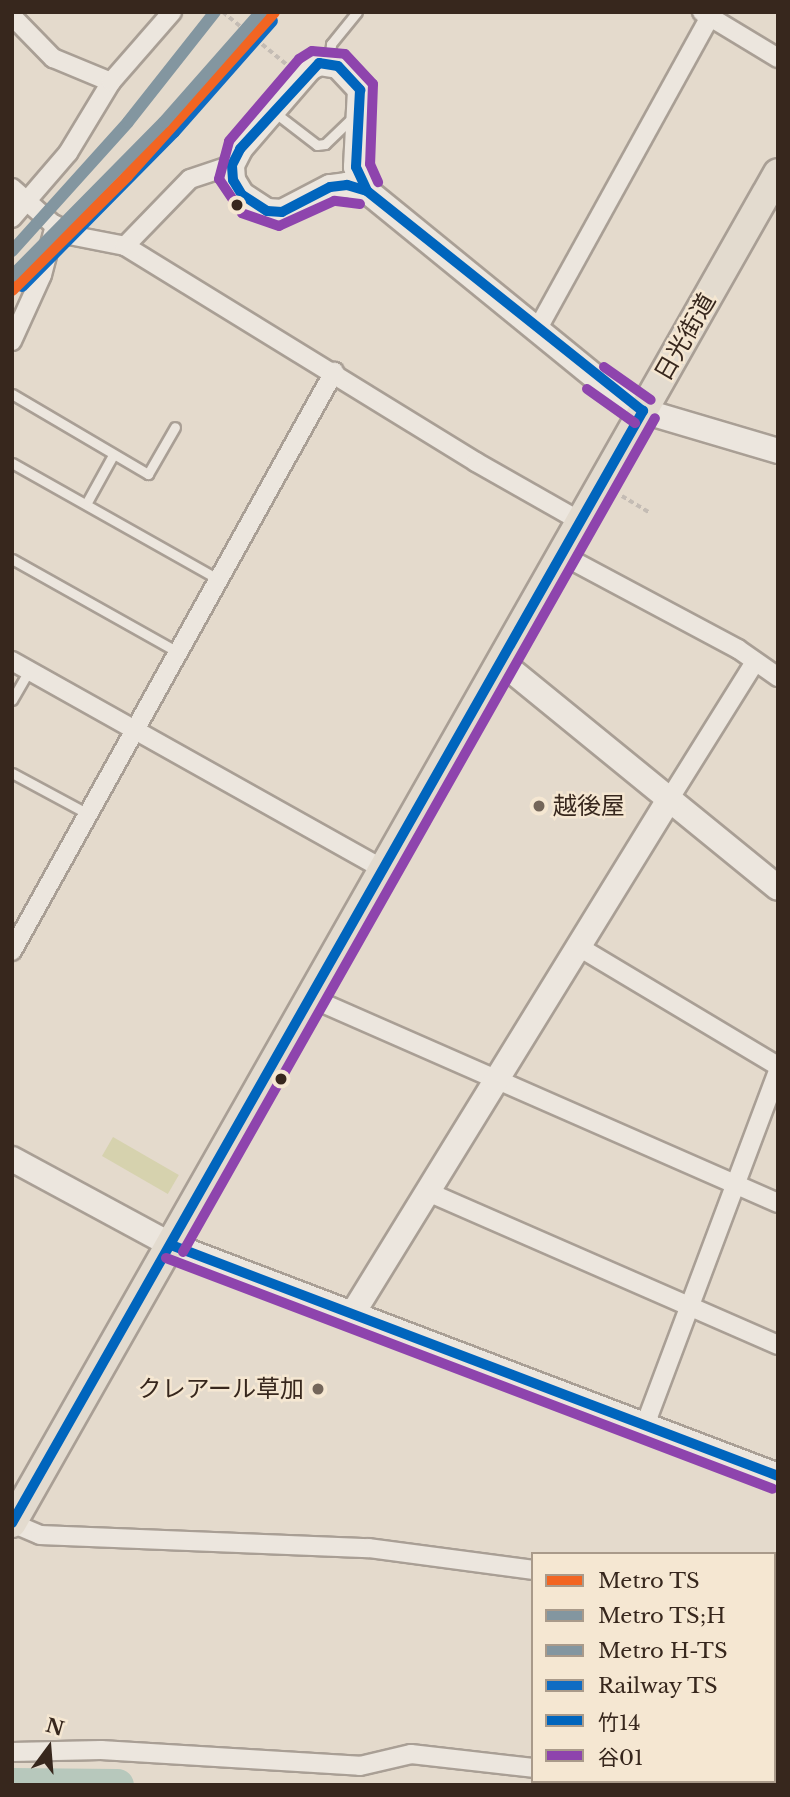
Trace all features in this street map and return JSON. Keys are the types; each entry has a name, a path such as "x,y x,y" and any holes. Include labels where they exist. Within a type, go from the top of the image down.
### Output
{"main road":[{"name":"日光街道","path":"12,1523 778,173"}],"street":[{"path":"12,218 18,196 68,153 111,82 172,12"},
{"path":"12,16 53,58 111,82"},
{"path":"537,330 705,16 778,58"},
{"path":"367,191 356,167 361,110 357,83 329,63 310,68 240,149 232,165 233,180 242,195 267,211 282,212 330,187 347,186 367,191 537,330 643,411 778,451"},
{"path":"125,246 190,179 232,165"},
{"path":"18,196 64,234 125,246 334,372 476,462 580,521"},
{"path":"12,341 42,275 55,225"},
{"path":"12,951 334,372"},
{"path":"562,555 778,677"},
{"path":"12,661 384,870"},
{"path":"502,662 778,888"},
{"path":"353,1313 755,662"},
{"path":"579,947 778,1068 645,1425"},
{"path":"311,998 778,1203"},
{"path":"12,1159 171,1245 778,1476"},
{"path":"428,1192 778,1345"},
{"path":"12,1523 40,1535 369,1548 531,1570"},
{"path":"12,1752 101,1750 360,1766 411,1754 531,1768"}],"lane":[{"path":"329,63 331,44 357,12"},
{"path":"272,111 317,145 325,144 361,110"},
{"path":"12,394 113,450 113,454 148,474 175,427"},
{"path":"86,504 113,454"},
{"path":"12,463 218,579"},
{"path":"12,559 178,652"},
{"path":"12,700 29,670"},
{"path":"12,773 89,814"}],"path":[{"path":"223,12 289,66"},
{"path":"622,496 650,513"}],"shaded area":[{"path":"113,1137 179,1175 168,1194 102,1156"}],"waterway":[{"path":"12,1784 117,1785"}],"metro line":[{"name":"H-TS","path":"12,251 128,122 215,12"},
{"name":"TS;H","path":"12,276 164,122 261,12"},
{"name":"TS","path":"12,290 127,176 274,12"}],"rail line":[{"name":"TS","path":"22,286 174,132 272,21"}],"transit line":[{"name":"谷01","path":"360,204 334,201 279,226 242,213 219,179 229,141 299,59 312,51 345,54 373,84 370,164 378,182"},
{"name":"竹14","path":"319,63 338,66 360,90 356,167 367,191 347,185 330,187 282,212 267,211 242,195 233,180 232,165 240,149 319,63"},
{"name":"竹14","path":"367,191 643,411"},
{"name":"谷01","path":"604,367 651,400"},
{"name":"谷01","path":"587,389 635,423"},
{"name":"竹14","path":"12,1523 643,411"},
{"name":"谷01","path":"183,1252 655,418"},
{"name":"竹14","path":"171,1245 778,1476"},
{"name":"谷01","path":"166,1258 773,1489"}],"place":[{"name":"越後屋","path":"539,806"},
{"name":"クレアール草加","path":"318,1389"}]}
